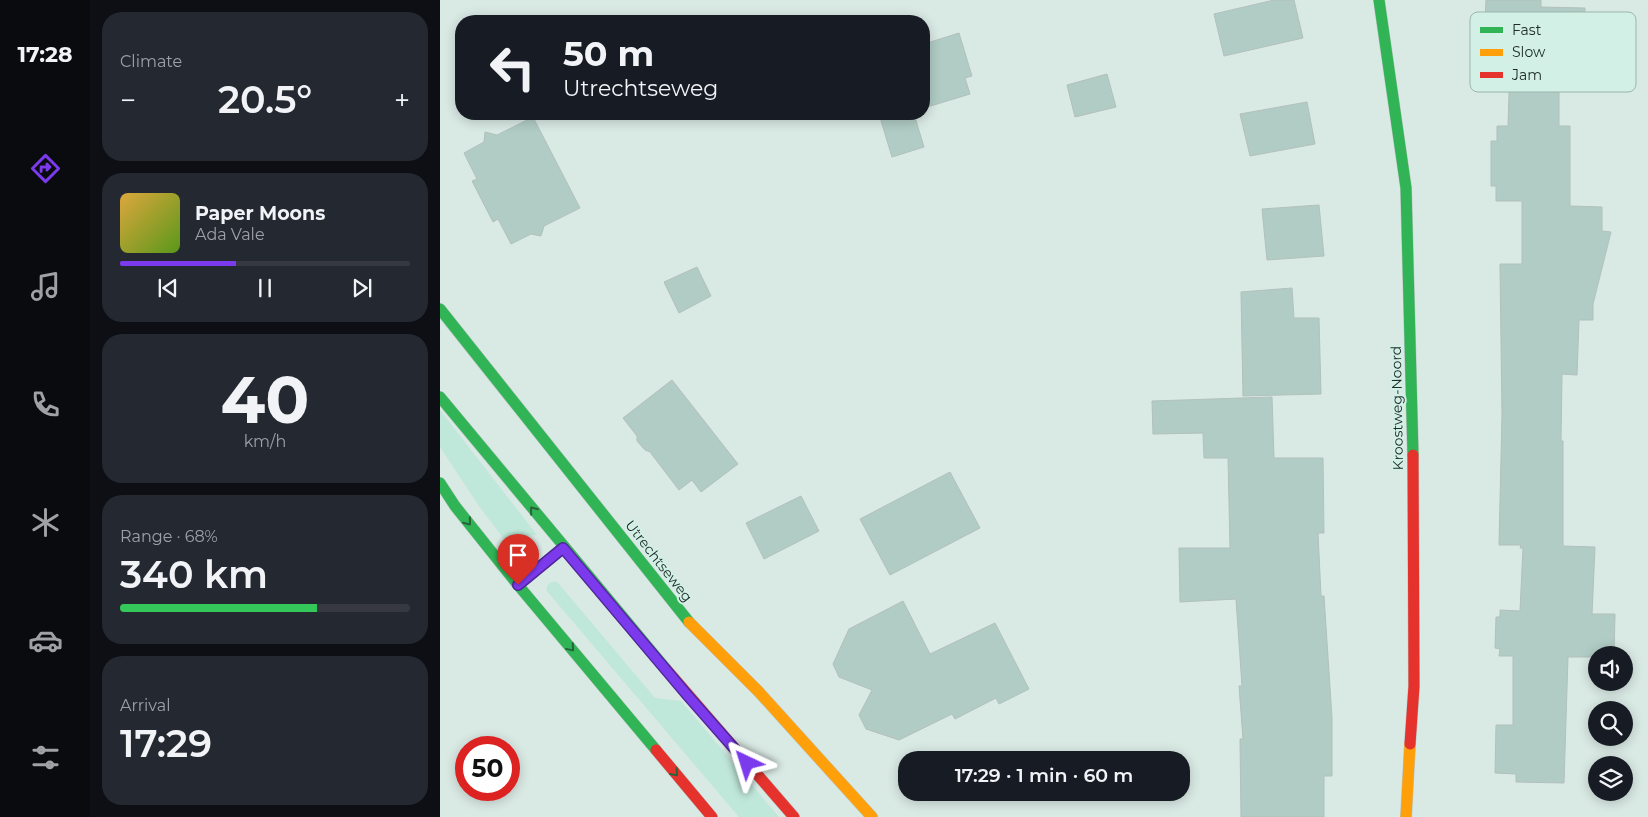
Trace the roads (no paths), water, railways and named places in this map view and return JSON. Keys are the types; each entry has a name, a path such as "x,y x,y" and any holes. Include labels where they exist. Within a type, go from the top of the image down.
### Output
{"street":[{"name":"Kroostweg-Noord","path":"1379,0 1406,188 1414,487 1414,686 1406,817"},
{"name":"Utrechtseweg","path":"440,309 684,617 758,691 872,817"},
{"path":"440,396 563,548 688,696 794,817"},
{"path":"440,483 455,506 518,585 712,817"},
{"path":"518,585 563,548"}]}
